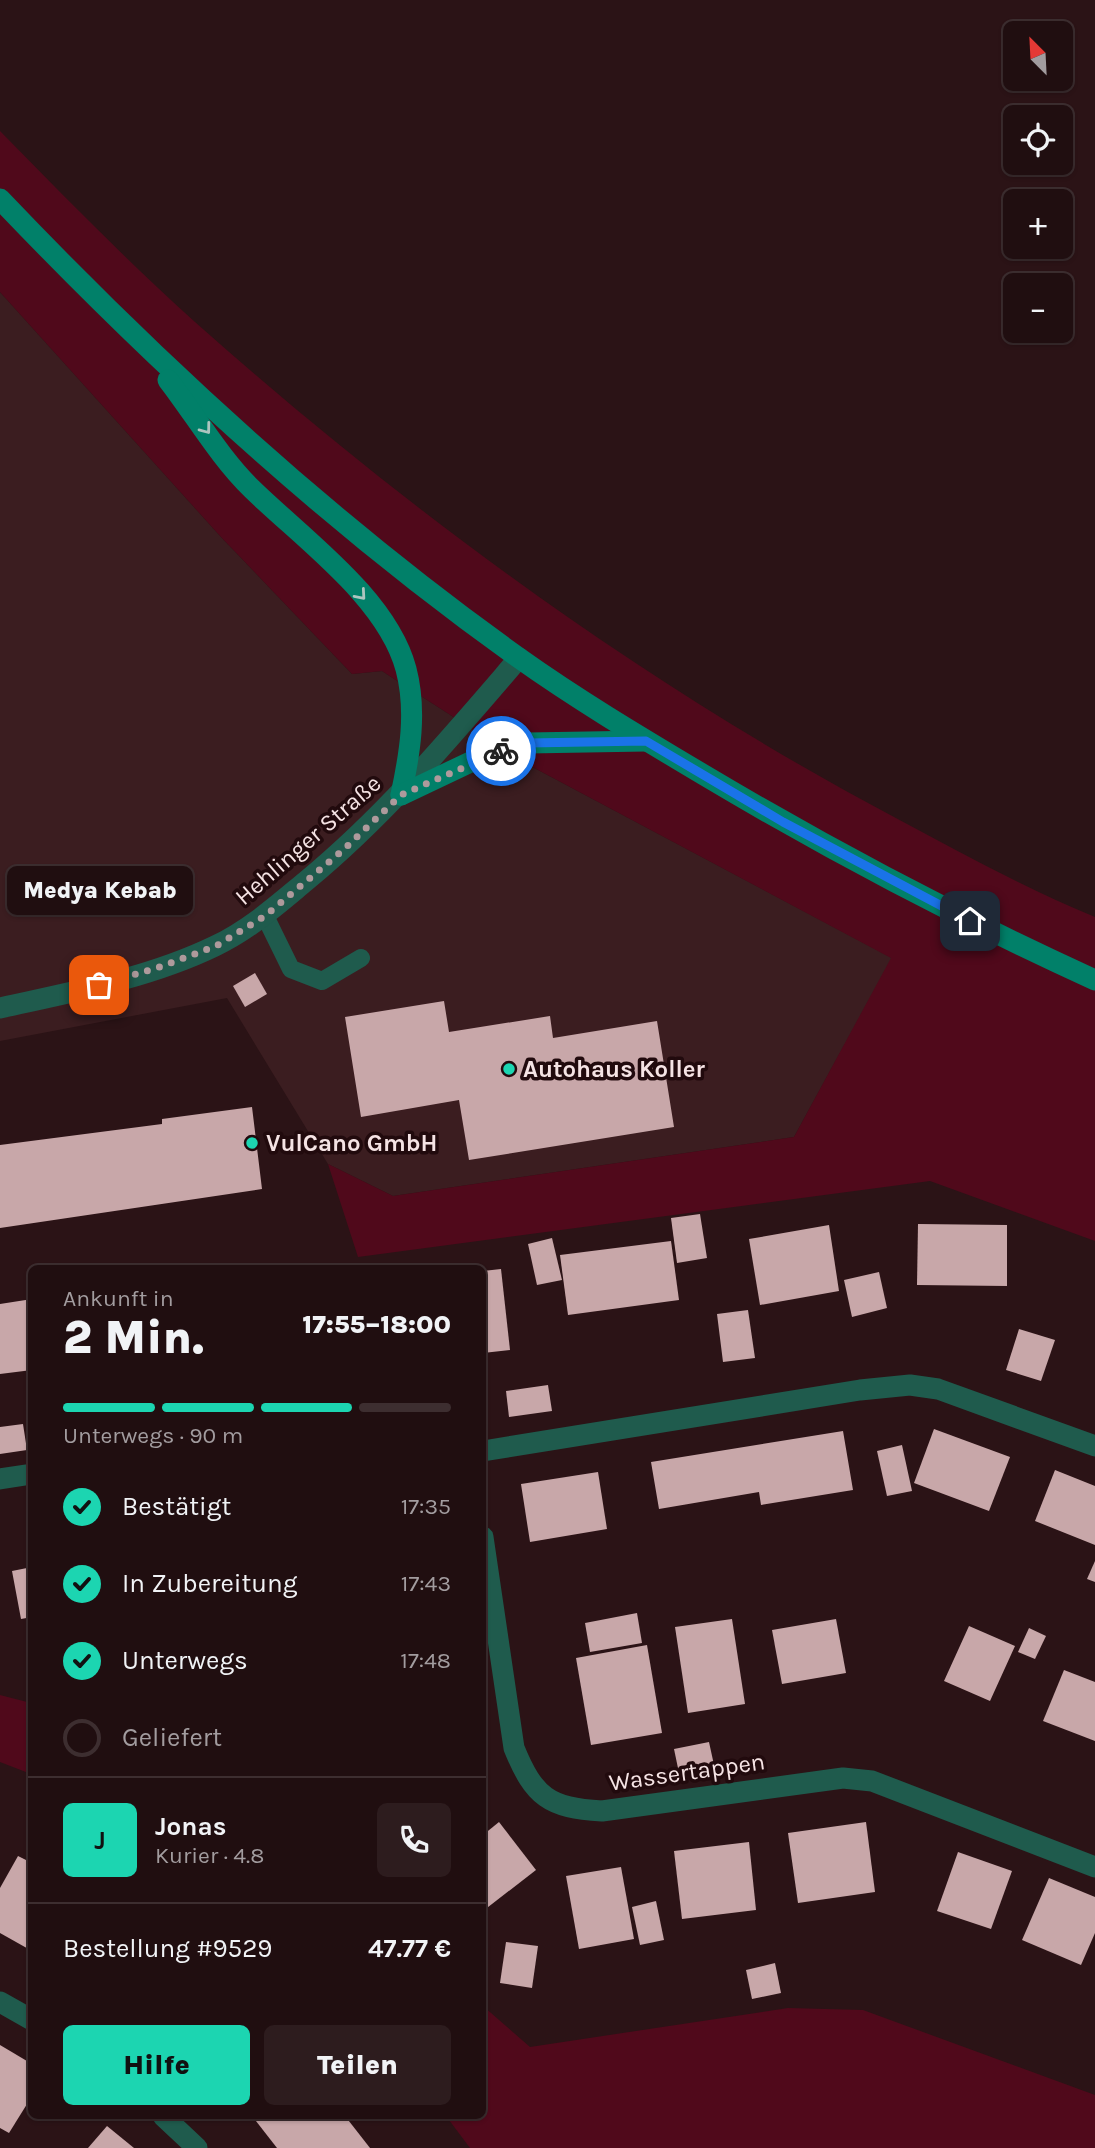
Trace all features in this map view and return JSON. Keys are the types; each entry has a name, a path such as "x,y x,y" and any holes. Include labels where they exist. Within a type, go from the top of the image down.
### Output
{"street":[{"path":"0,200 135,336 301,488 397,567 519,658 646,741 783,822 937,905 1095,981"},
{"path":"135,336 249,486 363,594 390,632 406,668 412,716 411,746 401,795"},
{"name":"Hehlinger Straße","path":"0,1008 121,979 177,962 216,946 265,916 342,851 401,795 519,658"},
{"path":"401,795 481,757 528,743 646,741"},
{"path":"486,1451 860,1390 909,1385 938,1389 1095,1447"},
{"path":"0,1479 28,1475"},
{"name":"Wassertappen","path":"486,1557 514,1748 526,1776 542,1797 570,1809 602,1811 843,1778 872,1781 1095,1867"},
{"path":"0,2002 28,2018"},
{"path":"166,2119 197,2148"}],"lane":[{"path":"265,916 291,969 322,982 361,958"}],"shaded area":[{"path":"0,131 120,252 195,322 358,460 530,590 708,710 800,765 993,870 1095,917 1095,1241 930,1181 358,1257 328,1164 393,1196 794,1137 891,958 525,763 382,671 352,674 221,537 0,292"},
{"path":"0,292 221,537 352,674 382,671 525,763 892,958 794,1137 393,1196 328,1164 227,998 0,1041"},
{"path":"0,1695 28,1702 28,1773 0,1762"},
{"path":"788,2008 863,2010 1095,2095 1095,2148 470,2148 448,2119 486,2119 486,2009 530,2047"}],"building":[{"path":"255,973 267,994 245,1007 233,986"},
{"name":"Autohaus Koller","path":"444,1001 449,1032 550,1016 553,1038 657,1021 674,1127 469,1160 459,1100 361,1117 345,1017"},
{"path":"252,1107 262,1189 0,1228 0,1145 162,1124 162,1119"},
{"path":"700,1214 707,1258 677,1263 671,1218"},
{"path":"918,1224 1007,1225 1007,1286 917,1285"},
{"path":"829,1225 839,1291 760,1305 749,1239"},
{"path":"552,1238 562,1280 537,1285 528,1244"},
{"path":"671,1241 679,1300 568,1315 560,1255"},
{"path":"501,1269 510,1350 486,1353 486,1271"},
{"path":"879,1272 887,1308 852,1317 844,1280"},
{"path":"28,1300 28,1370 0,1374 0,1304"},
{"path":"748,1310 755,1358 723,1362 717,1314"},
{"path":"1019,1329 1055,1340 1041,1381 1006,1370"},
{"path":"548,1385 552,1411 509,1417 506,1391"},
{"path":"23,1424 27,1450 0,1454 0,1427"},
{"path":"934,1429 1010,1457 989,1511 914,1483"},
{"path":"843,1431 853,1490 761,1505 759,1492 659,1509 651,1462"},
{"path":"902,1445 912,1491 887,1496 877,1451"},
{"path":"1055,1470 1095,1486 1095,1545 1035,1521"},
{"path":"598,1472 607,1529 530,1542 521,1484"},
{"path":"1095,1561 1095,1582 1087,1579"},
{"path":"28,1568 28,1618 21,1619 12,1571"},
{"path":"637,1613 642,1643 590,1652 585,1623"},
{"path":"732,1619 745,1704 688,1713 675,1627"},
{"path":"836,1619 846,1673 782,1684 772,1630"},
{"path":"969,1626 1015,1646 990,1701 944,1681"},
{"path":"1029,1628 1046,1636 1035,1659 1018,1652"},
{"path":"647,1645 662,1733 591,1745 576,1658"},
{"path":"1064,1670 1095,1682 1095,1741 1043,1721"},
{"path":"709,1742 714,1765 679,1773 674,1749"},
{"path":"499,1822 536,1870 486,1909 486,1833"},
{"path":"866,1822 875,1892 798,1903 788,1833"},
{"path":"749,1842 756,1910 682,1919 674,1851"},
{"path":"958,1852 1012,1871 991,1929 937,1911"},
{"path":"18,1856 28,1861 28,1949 0,1933 0,1888"},
{"path":"621,1867 634,1939 579,1949 566,1876"},
{"path":"1049,1878 1095,1897 1095,1933 1081,1965 1022,1940"},
{"path":"656,1901 664,1940 640,1945 632,1907"},
{"path":"506,1942 538,1946 532,1988 500,1983"},
{"path":"775,1963 781,1993 752,1999 746,1970"},
{"path":"0,2045 28,2062 28,2102 9,2133 0,2128"},
{"path":"254,2119 347,2119 370,2148 277,2148"},
{"path":"107,2126 134,2148 88,2148"}],"way so far":[{"path":"99,985 177,962 216,946 265,916 342,851 401,795 481,757 501,751"}],"place":[{"name":"Medya Kebab","path":"99,985"},
{"name":"Autohaus Koller","path":"509,1069"},
{"name":"VulCano GmbH","path":"252,1143"}],"route":[{"path":"501,751 528,743 646,741 783,822 970,921"}]}
